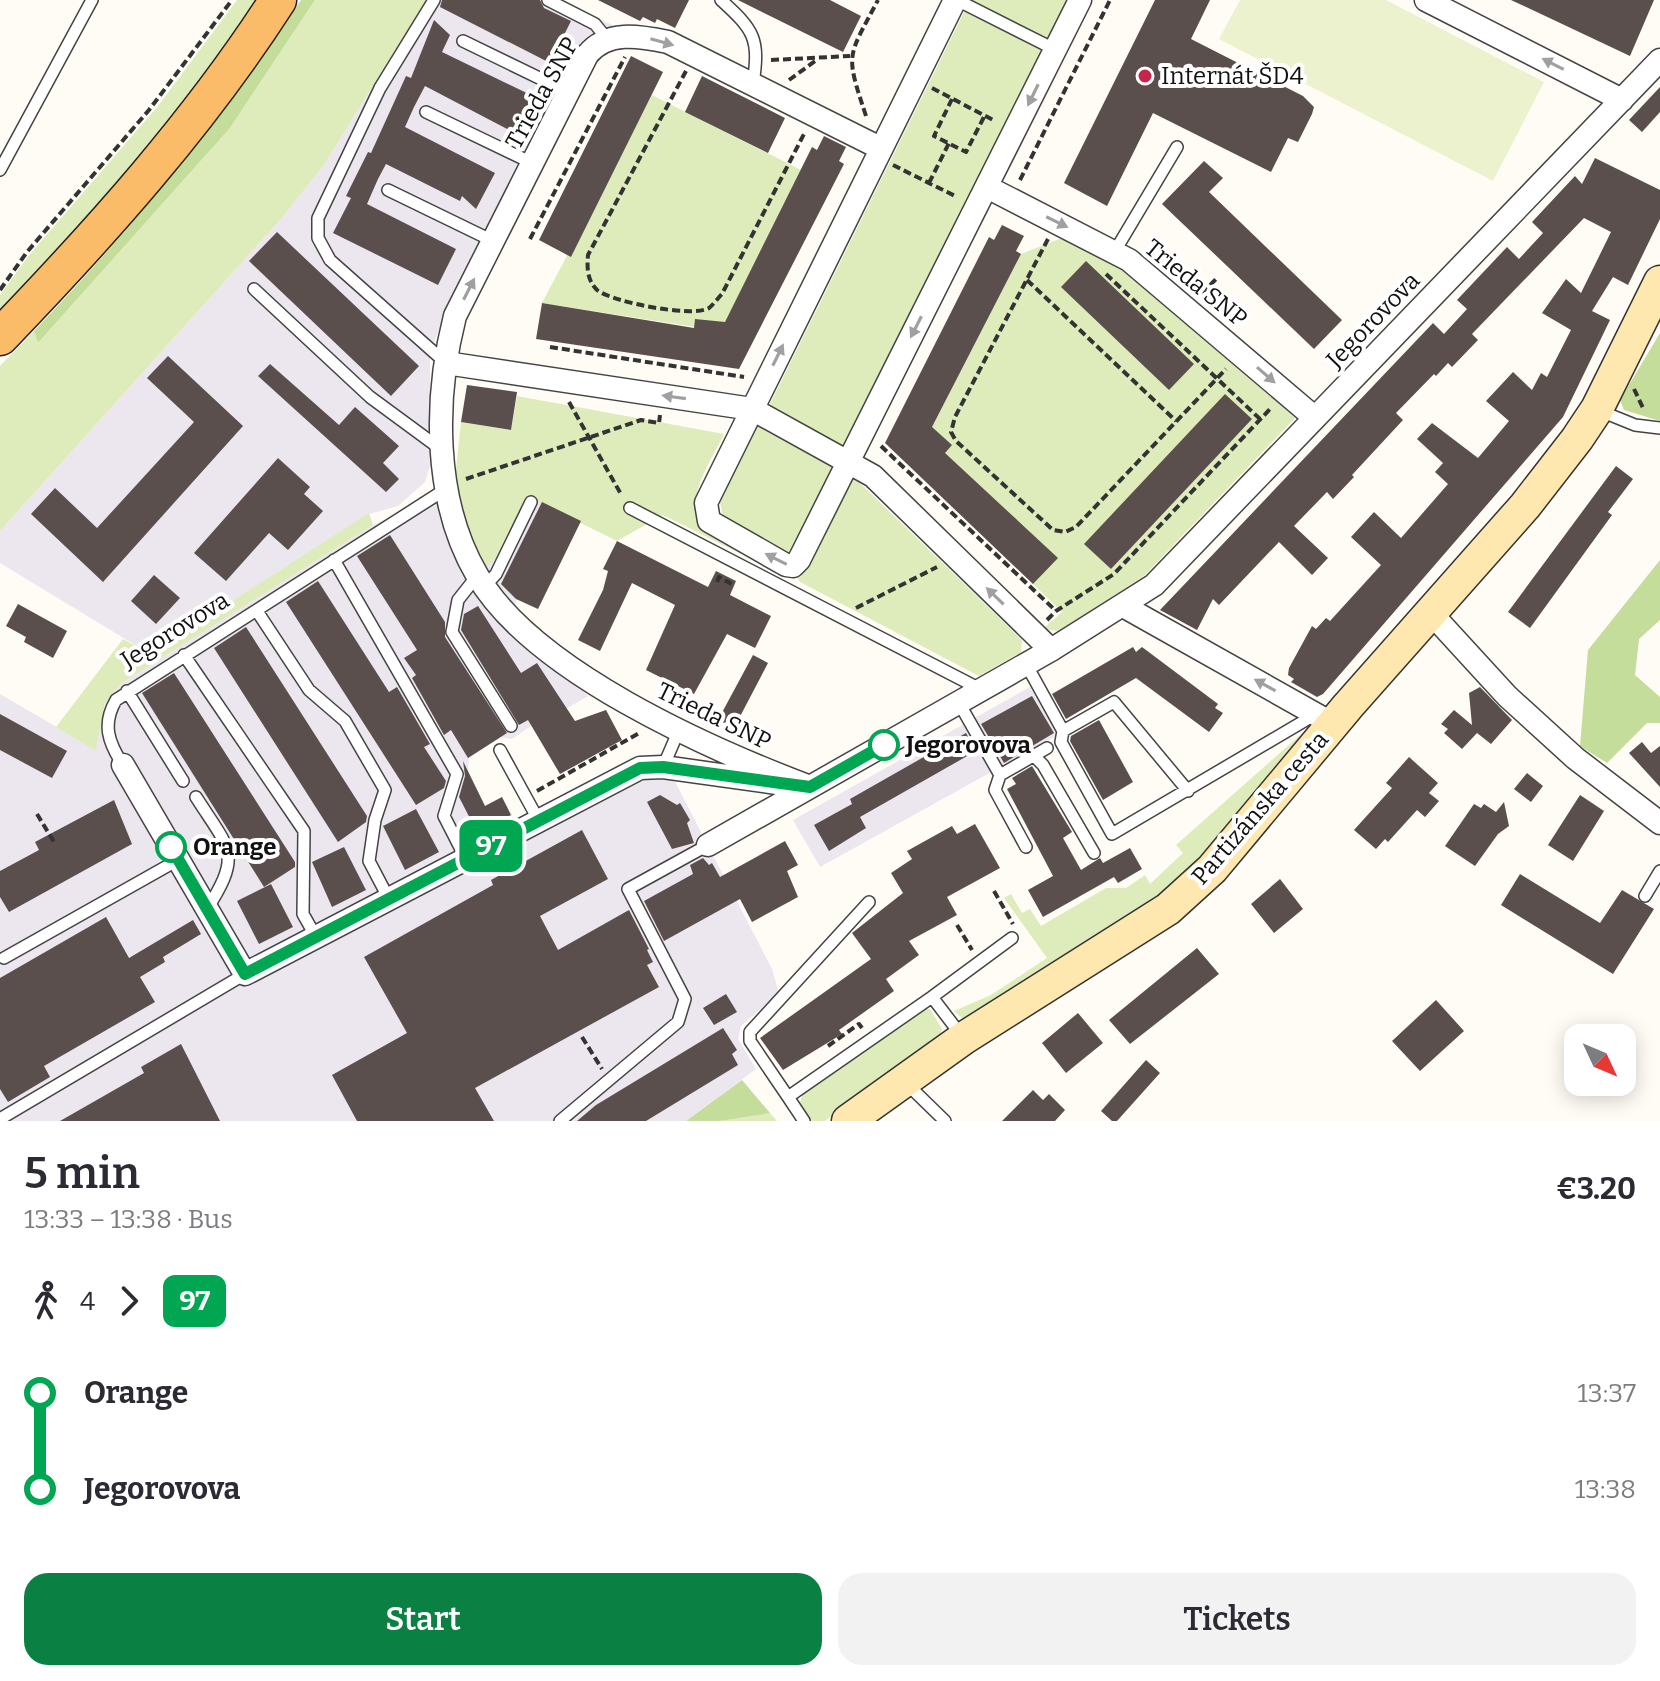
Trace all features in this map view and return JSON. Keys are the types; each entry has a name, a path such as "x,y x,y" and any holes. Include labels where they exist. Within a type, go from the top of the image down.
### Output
{"main road":[{"path":"0,337 148,175 196,115 278,0"}],"street":[{"path":"956,0 873,148 706,503 709,521 718,528 786,565 793,566 799,560 1080,0"},
{"path":"1426,0 1622,100 1660,60"},
{"name":"Trieda SNP","path":"810,787 670,726 579,673 520,626 481,582 459,538 446,489 442,450 446,363 455,316 587,55 607,39 652,38 695,55 873,148"},
{"name":"Jegorovova","path":"708,845 1125,607 1154,585 1622,100"},
{"name":"Trieda SNP","path":"982,197 1173,293 1315,418"},
{"name":"Partizánska cesta","path":"848,1121 964,1038 1168,909 1212,869 1325,719 1430,612 1525,506 1597,409 1660,282"},
{"path":"446,363 752,409 873,476 1051,650"},
{"path":"1125,607 1325,719"},
{"path":"1430,612 1507,696 1575,758 1660,823"},
{"name":"Jegorovova","path":"123,765 245,974"},
{"path":"245,974 640,768 663,767 810,787"}],"lane":[{"path":"0,170 92,0"},
{"path":"434,0 380,88 318,218 318,238 330,260 446,363"},
{"path":"548,0 595,24 607,39"},
{"path":"721,0 750,26 762,89"},
{"path":"956,0 1056,50"},
{"path":"463,41 568,92"},
{"path":"426,112 532,163"},
{"path":"1109,261 1177,147"},
{"path":"388,190 493,241"},
{"path":"254,289 370,397 442,450"},
{"path":"1597,409 1635,425 1658,428"},
{"name":"Jegorovova","path":"123,765 107,732 108,714 127,691 446,489"},
{"path":"511,726 452,632 458,600 496,574 531,502"},
{"path":"630,508 981,690"},
{"path":"334,560 457,774 444,816 466,859"},
{"path":"257,611 309,690 345,721 385,790 375,820 369,861 389,899"},
{"path":"184,655 304,831 303,914 316,937"},
{"path":"1026,664 1063,731 1061,742 1112,834 1325,719"},
{"path":"127,691 183,781"},
{"path":"1063,731 1114,702 1188,791"},
{"path":"959,703 1000,775"},
{"path":"663,767 670,726"},
{"path":"1026,847 995,790 1000,775 1047,748"},
{"path":"500,750 539,821"},
{"path":"1034,756 1043,765 1094,853"},
{"path":"196,797 230,856 227,878 207,909"},
{"path":"560,1121 678,1022 685,999 628,889 708,845"},
{"path":"4,958 178,860"},
{"path":"1645,896 1660,871"},
{"path":"804,1121 750,1041 750,1032 869,902"},
{"path":"788,1097 1012,938"},
{"path":"0,1119 245,974"},
{"path":"932,997 964,1038"},
{"path":"903,1080 945,1121"}],"path":[{"path":"0,290 27,252 149,110 232,0"},
{"path":"878,0 851,55 850,66 870,127 873,148 929,183 982,197"},
{"path":"530,239 627,53"},
{"path":"695,55 588,255 586,271 595,288 612,300 691,312 707,309 722,294 813,115"},
{"path":"756,61 851,55"},
{"path":"762,89 820,57"},
{"path":"952,99 985,115 966,152 949,143 934,136 952,99"},
{"path":"929,183 949,143"},
{"path":"1035,233 1053,231"},
{"path":"1053,231 955,417 951,432 956,441 1053,530 1065,532 1076,527 1241,353"},
{"path":"1109,261 1217,378 1261,419"},
{"path":"1027,280 1176,421"},
{"path":"550,347 746,377"},
{"path":"1633,375 1638,397 1658,428"},
{"path":"557,380 630,508"},
{"path":"1034,634 1056,611 1114,574 1286,392"},
{"path":"446,489 479,473 641,420 659,423 663,396"},
{"path":"876,442 1056,611"},
{"path":"839,616 956,557"},
{"path":"717,582 719,577 730,583 727,587"},
{"path":"526,797 670,726"},
{"path":"37,814 54,842"},
{"path":"994,891 1013,921 1012,938"},
{"path":"957,925 971,948"},
{"path":"582,1037 605,1075"}],"shaded area":[{"path":"426,0 558,0 621,29 591,34 581,42 446,311 430,353 430,466 425,482 398,506 369,514 150,654 0,563 0,531 281,219 324,165"},
{"path":"454,489 497,558 528,497 560,511 516,599 514,632 588,696 564,710 560,706 512,739 501,737 469,758 468,772 485,806 502,797 525,838 627,784 651,778 673,778 772,969 779,993 741,1026 738,1039 756,1069 686,1121 0,1121 0,694 96,750 105,703 122,683 373,525"},
{"path":"1030,687 1058,735 820,867 793,820"}],"green space":[{"path":"237,0 257,0 154,143 0,314 0,295 30,254 158,106"},
{"path":"301,0 315,0 230,128 38,343 34,331 175,172 240,88"},
{"path":"315,0 426,0 324,165 281,219 0,531 0,366 34,331 38,343 230,128"},
{"path":"970,0 1074,0 835,468 861,484 1022,640 1021,652 979,676 800,582 785,554 723,517 719,496 752,426 769,406"},
{"path":"1240,0 1386,0 1544,82 1493,181 1219,39"},
{"path":"652,95 801,170 721,331 542,303"},
{"path":"1067,236 1130,272 1295,418 1144,576 1058,631 1043,629 1062,612 1033,584 927,437 1021,254"},
{"path":"1660,333 1660,421 1624,410 1620,400"},
{"path":"517,396 724,434 701,480 695,505 697,517 703,526 741,549 741,554 663,515 617,541 528,497 497,558 485,568 454,489 461,422 511,430"},
{"path":"369,513 373,525 122,683 105,703 96,751 56,727 123,639 150,654"},
{"path":"1660,560 1660,620 1639,639 1635,675 1660,697 1660,723 1647,723 1607,763 1580,746 1588,650"},
{"path":"1307,733 1207,853 1177,882 1133,914 964,1020 954,1011 991,995 1047,958 1004,898 1011,894 1022,913 1030,909 1041,926 1106,888 1126,888 1145,875 1150,884 1183,853 1176,845 1299,736"},
{"path":"922,1009 930,1009 942,1029 940,1036 825,1121 812,1121 800,1102 803,1094"},
{"path":"742,1080 770,1113 719,1121 686,1121"},
{"path":"770,1113 777,1121 719,1121 721,1118"}],"building":[{"path":"442,0 540,0 544,8 571,21 550,63 440,7"},
{"path":"598,0 689,0 675,28 657,19 655,23 643,17 640,21"},
{"path":"738,0 830,0 861,16 843,52"},
{"path":"1155,0 1210,0 1191,39 1303,96 1314,107 1298,142 1288,138 1271,172 1153,113 1107,206 1064,183"},
{"path":"1511,0 1654,0 1630,56"},
{"path":"434,20 450,35 442,52 533,96 515,133 425,86 414,107 405,127 495,173 476,209 462,196 460,201 386,164 378,179 367,204 456,249 438,285 333,233 351,198 346,196 368,152 371,153 406,76 411,78"},
{"path":"631,56 663,72 571,257 539,240"},
{"path":"702,76 785,118 768,153 685,112"},
{"path":"1660,87 1660,112 1642,132 1629,120"},
{"path":"824,136 846,147 839,161 844,164 739,369 536,339 542,303 694,328 695,319 725,322 812,147 817,150"},
{"path":"1595,158 1660,190 1660,219 1628,285 1613,277 1592,311 1610,320 1563,417 1323,694 1317,697 1291,682 1294,679 1288,675 1289,668 1312,626 1316,629 1326,618 1330,621 1381,565 1351,537 1374,512 1401,538 1448,484 1435,472 1443,463 1417,439 1432,423 1478,458 1509,421 1486,401 1513,372 1532,390 1541,373 1547,377 1571,330 1542,313 1566,279 1581,293 1611,232 1584,218 1472,334 1478,340 1452,367 1448,363 1436,376 1434,374 1396,413 1403,420 1352,475 1354,477 1333,499 1327,492 1294,526 1328,558 1312,575 1279,542 1219,605 1213,599 1197,630 1160,610 1433,323 1444,334 1467,309 1457,300 1507,247 1519,259 1543,233 1532,222 1575,176 1582,184"},
{"path":"1204,161 1223,178 1209,192 1342,320 1314,349 1162,204"},
{"path":"1002,225 1024,236 1016,251 1021,254 932,427 952,445 945,453 1058,558 1033,584 885,443 989,237 994,240"},
{"path":"277,232 419,366 391,396 249,261"},
{"path":"1086,261 1194,364 1169,390 1061,287"},
{"path":"168,356 243,426 103,582 31,514 55,488 97,528 194,422 147,378"},
{"path":"270,364 339,425 355,407 399,446 383,463 399,479 386,492 258,376"},
{"path":"467,385 517,392 511,430 461,422"},
{"path":"1225,394 1252,419 1111,569 1084,544"},
{"path":"278,458 310,487 304,494 323,511 288,550 269,533 226,581 194,553"},
{"path":"1616,466 1633,479 1608,512 1612,515 1530,628 1508,612"},
{"path":"542,502 581,521 538,609 516,599 501,584"},
{"path":"390,535 445,622 445,637 507,733 468,758 451,730 444,735 412,678 416,675 404,658 417,650 357,556"},
{"path":"617,541 708,587 716,571 736,581 730,595 771,616 755,648 727,634 694,694 646,670 675,605 632,583 600,651 578,640 603,590 608,571 603,569"},
{"path":"154,575 180,598 156,624 131,601"},
{"path":"318,581 389,692 397,687 430,744 424,747 446,781 444,788 416,805 286,602"},
{"path":"18,604 67,631 53,658 24,642 26,637 6,626"},
{"path":"478,606 521,673 537,663 575,721 606,710 622,740 560,774 528,720 519,725 461,630 464,614"},
{"path":"246,627 367,816 366,822 338,842 214,648"},
{"path":"1133,647 1136,652 1142,647 1218,704 1215,708 1223,713 1209,732 1136,678 1066,719 1052,694"},
{"path":"753,655 768,663 734,728 718,720"},
{"path":"174,673 295,862 295,867 264,887 142,693"},
{"path":"1480,687 1512,720 1491,744 1477,733 1462,749 1444,733 1448,729 1441,724 1454,710 1472,725 1469,693"},
{"path":"1032,696 1054,733 1004,763 981,724"},
{"path":"0,714 67,751 52,778 0,750"},
{"path":"1099,720 1133,782 1103,800 1070,741 1071,736"},
{"path":"966,733 976,751 860,817 866,828 829,851 814,825 852,804 850,799"},
{"path":"1642,742 1651,753 1660,746 1660,787 1629,753"},
{"path":"1409,757 1438,783 1429,793 1439,801 1425,817 1417,810 1388,842 1385,839 1376,849 1354,830 1392,788 1386,783"},
{"path":"463,761 485,806 502,797 511,815 477,832 459,797 465,776"},
{"path":"1032,766 1072,832 1063,838 1081,870 1100,858 1103,863 1130,848 1142,869 1118,883 1114,877 1043,917 1028,890 1053,876 1007,789 1016,784 1012,778"},
{"path":"1527,773 1543,786 1531,802 1514,789"},
{"path":"660,795 677,805 680,803 690,820 687,823 694,843 672,849 647,802"},
{"path":"1580,795 1604,811 1573,861 1548,845"},
{"path":"114,800 132,844 9,912 0,897 0,871 39,850 35,842"},
{"path":"1504,802 1509,826 1498,834 1475,866 1445,846 1474,804 1481,808 1484,804 1496,812"},
{"path":"416,809 439,852 405,870 383,826"},
{"path":"975,824 1000,868 947,897 957,915 909,941 919,955 886,979 894,991 839,1030 842,1034 783,1070 760,1038 871,959 852,933 903,893 891,873 912,859 907,851 952,826 957,834"},
{"path":"582,830 608,879 540,916 558,950 629,910 649,949 653,962 647,965 659,987 475,1088 494,1121 357,1121 332,1075 407,1033 364,957 493,885 491,880"},
{"path":"785,841 798,865 787,871 798,897 752,922 740,899 664,941 644,901 693,874 690,865 703,858 709,865 712,863 720,877"},
{"path":"344,847 366,890 332,907 312,862"},
{"path":"1520,874 1600,923 1622,890 1654,909 1613,974 1501,905"},
{"path":"1280,879 1303,909 1274,933 1251,904"},
{"path":"271,884 293,927 259,944 237,901"},
{"path":"106,917 129,958 193,920 201,934 163,957 165,962 140,977 155,1002 44,1066 50,1077 8,1102 0,1089 0,978"},
{"path":"1197,948 1219,974 1130,1044 1109,1020"},
{"path":"726,994 737,1012 714,1025 703,1008"},
{"path":"1436,1000 1464,1031 1420,1071 1392,1041"},
{"path":"1078,1013 1103,1043 1066,1073 1042,1043"},
{"path":"723,1028 737,1050 732,1054 738,1065 646,1121 577,1121 596,1105"},
{"path":"181,1044 220,1121 60,1121 144,1073 141,1067"},
{"path":"1146,1060 1160,1073 1117,1121 1112,1121 1101,1111"},
{"path":"1033,1090 1043,1100 1049,1094 1065,1110 1055,1121 1002,1121"}],"bus line":[{"name":"97","path":"171,847 245,974 640,768 663,767 810,787 884,745"}],"place":[{"name":"Internát ŠD4","path":"1145,76"},
{"name":"Jegorovova","path":"884,745"},
{"name":"Orange","path":"171,847"}]}
